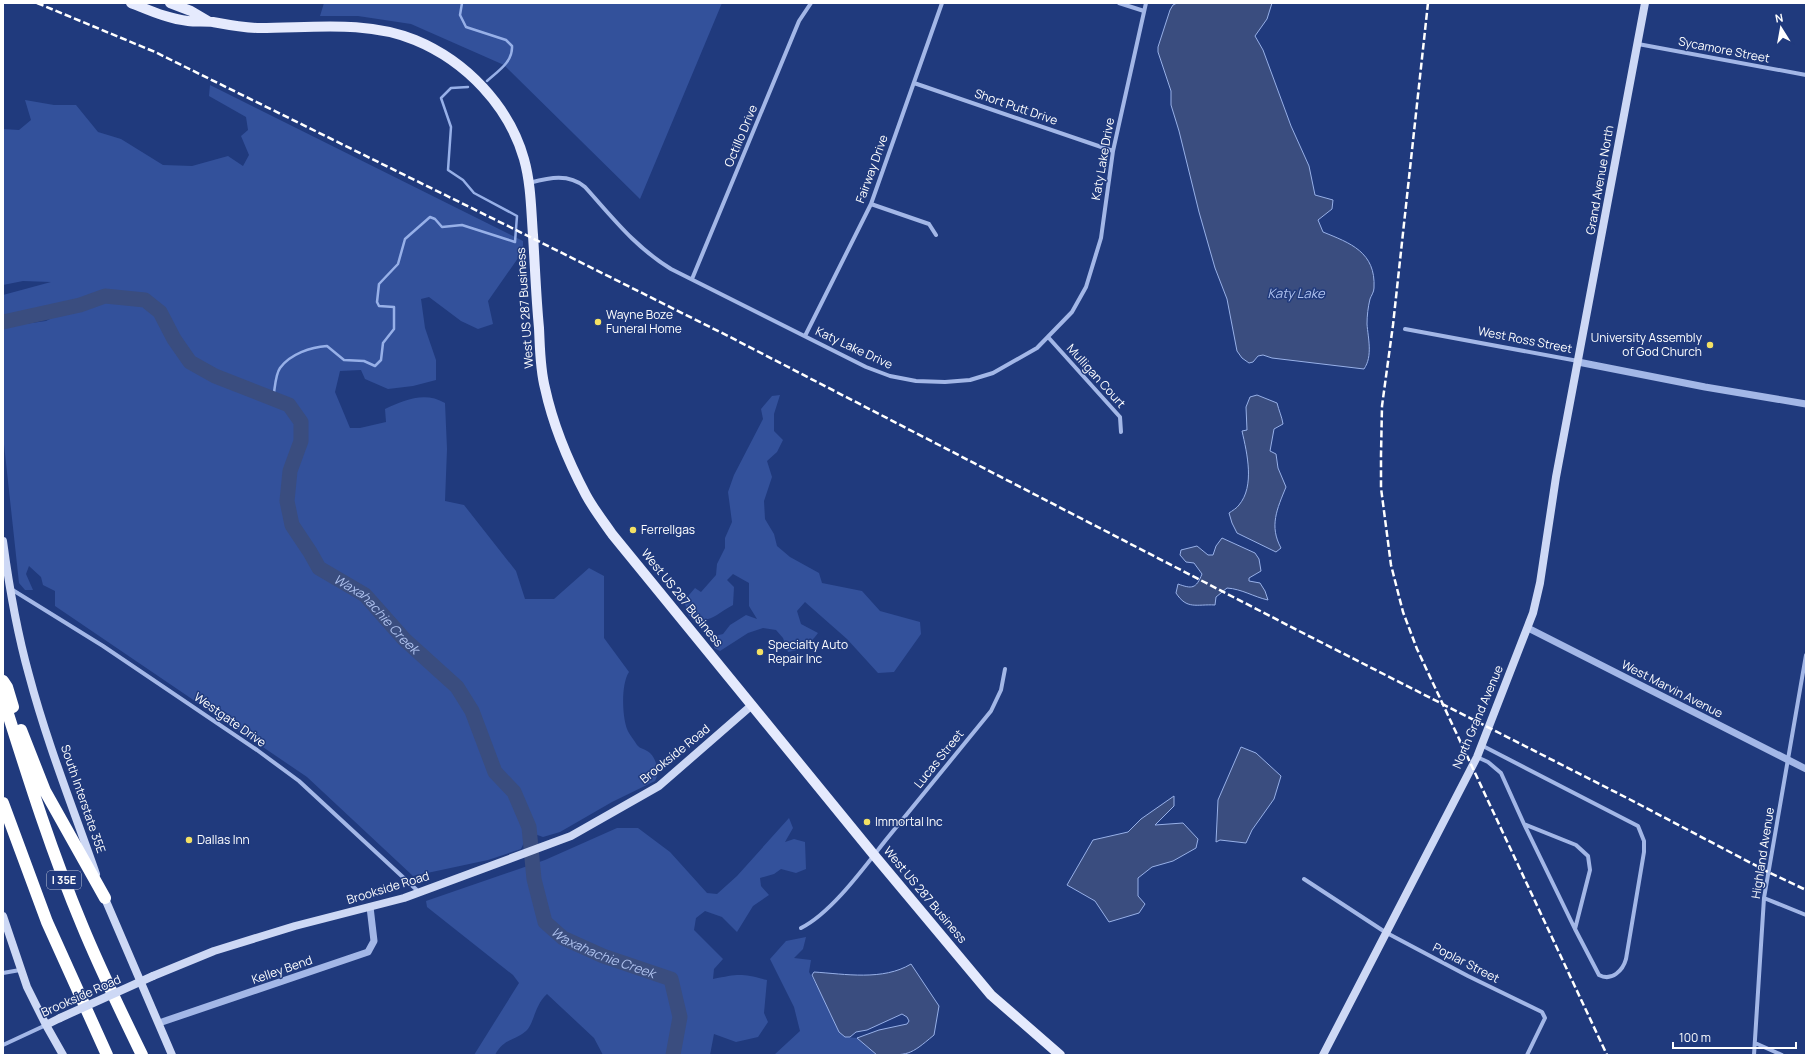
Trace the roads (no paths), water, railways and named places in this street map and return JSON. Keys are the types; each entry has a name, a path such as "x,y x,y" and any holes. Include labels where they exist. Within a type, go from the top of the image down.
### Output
{"highway":[{"path":"3,682 41,781 105,898"},
{"name":"I 35E","path":"3,698 27,773 66,884 98,963 142,1055"},
{"name":"I 35E","path":"3,803 47,922 107,1055"}],"main road":[{"name":"West US 287 Business","path":"131,3 153,12 186,21 210,22 247,28 336,26 363,28 397,34 426,45 456,63 471,76 498,106 519,144 529,183 544,386 558,433 568,459 587,497 612,534 874,855 991,995 1060,1055"},
{"name":"West US 287 Business","path":"170,3 191,11 210,22"},
{"name":"Grand Avenue North","path":"1578,362 1645,3"},
{"name":"North Grand Avenue","path":"1324,1055 1385,932 1477,757 1528,628 1540,583 1556,477 1578,362"},
{"name":"South Interstate 35E","path":"3,541 10,589 29,675 64,786 105,898 172,1055"},
{"name":"Brookside Road","path":"46,1025 153,976 214,951 295,926 370,907 419,892 587,828 659,786 752,705"},
{"path":"3,916 20,970 46,1025 63,1055"}],"street":[{"name":"Octillo Drive","path":"692,279 799,21 811,3"},
{"name":"Fairway Drive","path":"805,336 871,204 942,3"},
{"path":"1119,3 1144,11"},
{"name":"Katy Lake Drive","path":"529,183 559,178 578,181 631,238 651,257 671,269 866,367 890,376 916,381 945,382 970,380 993,373 1037,348 1072,312 1086,287 1101,238 1113,151 1146,3"},
{"name":"Sycamore Street","path":"1638,44 1806,75"},
{"name":"Short Putt Drive","path":"914,83 1113,151"},
{"path":"871,204 929,224 936,235"},
{"name":"West Ross Street","path":"1405,329 1704,387 1806,404"},
{"name":"Mulligan Court","path":"1048,337 1120,417 1121,432"},
{"name":"Westgate Drive","path":"10,589 103,646 257,750 299,781 419,892"},
{"name":"West Marvin Avenue","path":"1528,628 1806,769"},
{"name":"Highland Avenue","path":"1754,1055 1764,898 1806,655"},
{"name":"Lucas Street","path":"801,928 812,923 825,912 874,855 991,711 1001,690 1005,669"},
{"path":"1477,757 1488,762 1501,773 1524,824 1599,975 1603,977 1612,976 1620,971 1624,967 1626,959 1644,852 1642,832 1638,826 1482,745"},
{"path":"1524,824 1576,845 1588,856 1590,870 1575,929"},
{"name":"Poplar Street","path":"1304,879 1385,932 1468,976 1542,1012 1545,1018 1527,1055"},
{"path":"1764,898 1806,915"},
{"name":"Kelley Bend","path":"159,1024 368,952 374,940 370,907"},
{"path":"3,972 20,970"},
{"name":"Brookside Road","path":"3,1045 46,1025"},
{"path":"1755,1043 1782,1055"}],"water":[{"name":"Katy Lake","path":"1177,3 1272,3 1267,19 1255,36 1263,50 1291,126 1309,166 1315,195 1333,200 1332,209 1318,220 1323,232 1352,245 1366,257 1371,266 1374,289 1368,308 1367,324 1369,353 1367,364 1364,369 1272,358 1263,355 1258,356 1253,362 1249,363 1242,358 1237,351 1227,299 1215,268 1199,212 1171,105 1171,91 1158,52 1158,47 1170,10 1173,5"},
{"path":"1257,395 1277,403 1283,424 1274,429 1270,451 1276,454 1278,468 1286,487 1277,510 1275,532 1281,548 1276,552 1237,533 1229,513 1239,505 1247,489 1248,469 1242,431 1247,430 1246,407 1250,397"},
{"path":"1222,538 1255,553 1259,559 1261,571 1249,578 1249,581 1260,583 1268,600 1227,588 1216,597 1215,605 1192,605 1184,602 1176,593 1178,584 1187,587 1193,586 1198,583 1202,574 1194,563 1186,562 1180,555 1181,550 1197,546 1208,555 1213,555 1216,546"},
{"path":"1241,747 1256,753 1281,776 1274,799 1252,830 1246,843 1220,840 1216,842 1218,800"},
{"path":"1174,796 1174,806 1155,825 1183,823 1198,839 1196,848 1173,861 1152,867 1138,878 1138,896 1145,904 1139,913 1109,922 1095,901 1067,885 1093,840 1128,832 1141,819"},
{"path":"911,964 939,1006 934,1035 913,1051 896,1055 877,1055 857,1038 879,1030 907,1024 909,1021 907,1017 902,1014 867,1030 856,1032 850,1037 845,1037 839,1032 812,975 814,972 851,975 876,975 888,973"}],"waterway":[{"path":"462,3 460,15 466,27 506,40 512,46 512,52 504,66 487,81"},
{"path":"273,398 278,371 284,363 301,352 327,346 344,360 364,361 375,366 381,360 383,343 394,329 394,307 379,306 377,302 379,284 398,264 405,239 430,217 435,219 442,227 462,225 515,242 517,216 474,193 463,180 448,170 451,127 441,98 451,88 468,87"},
{"name":"Waxahachie Creek","path":"3,322 80,305 105,296 145,300 160,312 174,339 190,362 215,376 289,405 301,422 301,441 290,471 287,501 292,525 319,568 365,595 404,639 457,687 472,711 495,772 514,792 529,827 534,879 545,922 563,938 603,956 671,979 680,1017 673,1055"}],"railway":[{"path":"37,3 155,52 730,337 1299,631 1629,799 1768,872 1806,890"},
{"path":"1428,3 1393,325 1382,406 1381,488 1391,565 1403,612 1417,649 1607,1055"}],"place":[{"name":"Wayne Boze Funeral Home","path":"598,322"},
{"name":"University Assembly of God Church","path":"1710,345"},
{"name":"Ferrellgas","path":"633,530"},
{"name":"Specialty Auto Repair Inc","path":"760,652"},
{"name":"Immortal Inc","path":"867,822"},
{"name":"Dallas Inn","path":"189,840"}]}
